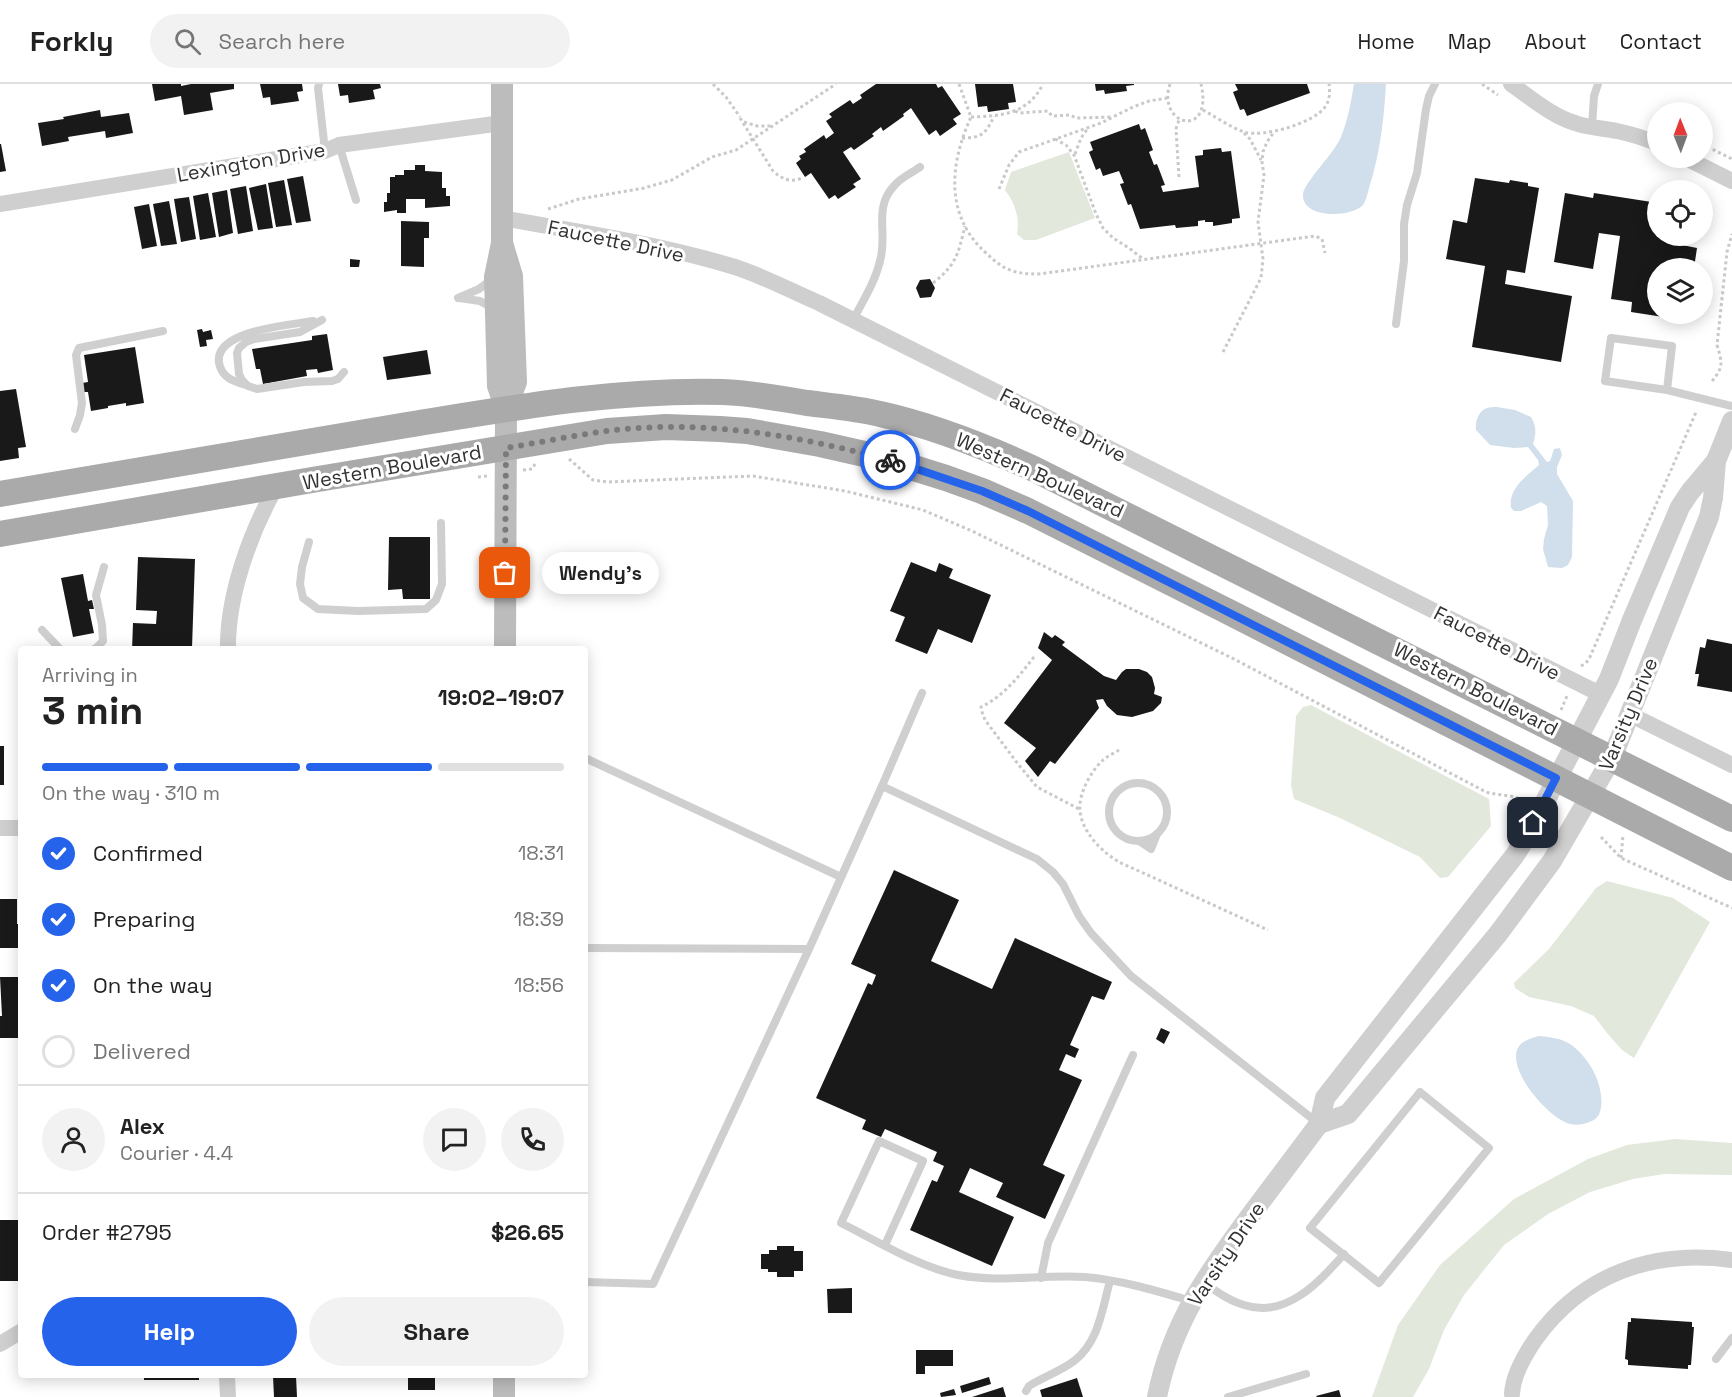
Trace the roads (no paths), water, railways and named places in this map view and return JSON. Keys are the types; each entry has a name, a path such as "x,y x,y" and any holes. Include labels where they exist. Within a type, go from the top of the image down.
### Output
{"main road":[{"path":"502,84 502,243 495,277 498,386 506,409 505,646"},
{"path":"502,243 512,276 516,382 506,409"},
{"name":"Western Boulevard","path":"0,494 506,409 585,398 641,393 723,392 762,395 879,414 924,426 985,447 1034,469 1732,819"},
{"name":"Western Boulevard","path":"0,534 607,431 692,427 747,431 820,444 915,468 982,491 1028,511 1732,868"},
{"path":"504,1378 504,1397"}],"street":[{"path":"1511,84 1554,113 1574,123 1647,139"},
{"name":"Lexington Drive","path":"0,204 332,148 502,123"},
{"path":"1706,168 1732,181"},
{"name":"Faucette Drive","path":"502,218 673,251 736,268 819,303 1602,695"},
{"name":"Varsity Drive","path":"1156,1397 1179,1327 1191,1301 1214,1264 1319,1124 1325,1098 1515,855 1602,695 1680,507 1716,461 1732,421"},
{"name":"Varsity Drive","path":"1319,1124 1348,1114 1498,934 1552,861 1612,758 1709,517 1716,461"},
{"path":"228,646 227,631 249,544 276,487"},
{"path":"1629,714 1732,765"},
{"path":"0,828 18,828"},
{"path":"1512,1394 1512,1384 1519,1367 1537,1338 1556,1315 1588,1288 1610,1276 1659,1259 1684,1257 1732,1260"},
{"path":"0,1344 18,1333"},
{"path":"227,1378 228,1397"}],"lane":[{"path":"319,84 332,148 356,200"},
{"path":"1396,324 1404,261 1404,224 1407,205 1417,173 1429,96 1435,84"},
{"path":"1592,128 1594,96 1598,84"},
{"path":"853,320 881,260 884,238 882,211 884,198 895,184 920,167"},
{"path":"495,277 479,289 458,298 480,301 496,310"},
{"path":"248,386 238,374 236,359 239,348 254,339 300,332 322,320 251,332 227,344 219,353 223,374 228,379 248,386 257,389 304,382 332,381 338,379 344,372"},
{"path":"75,429 81,415 82,403 76,355 79,348 163,331"},
{"path":"1666,390 1672,346 1611,338 1605,381 1666,390 1732,406"},
{"path":"309,542 300,584 303,598 318,609 426,609 436,600 442,584 441,523"},
{"path":"98,646 103,641 96,595 104,567"},
{"path":"42,630 57,646"},
{"path":"588,1282 653,1284 809,949 922,693"},
{"path":"588,759 841,877"},
{"path":"1141,782 1151,785 1164,798 1167,817 1164,826 1157,834 1151,849 1139,841 1121,836 1114,829 1108,811 1110,801 1122,786 1141,782"},
{"path":"882,786 1037,859 1063,884 1079,916 1091,933 1131,976 1319,1124"},
{"path":"588,948 809,949"},
{"path":"1041,1278 1048,1243 1133,1054"},
{"path":"1420,1092 1489,1148 1379,1283 1344,1254 1310,1228 1420,1092"},
{"path":"885,1245 923,1161 879,1141 841,1223 885,1245 929,1266 957,1275 1010,1280 1084,1277 1157,1291 1191,1301"},
{"path":"1203,1282 1245,1306 1271,1307 1287,1303 1302,1295 1320,1280 1344,1254"},
{"path":"1026,1391 1029,1386 1074,1361 1088,1347 1096,1333 1110,1281"},
{"path":"1716,1359 1732,1338"},
{"path":"1228,1397 1306,1374"}],"water":[{"path":"1354,84 1386,84 1381,136 1367,194 1363,205 1357,209 1338,214 1318,212 1305,202 1303,194 1341,137"},
{"path":"1497,407 1515,410 1531,417 1535,430 1533,444 1547,462 1550,461 1554,449 1560,448 1562,455 1557,474 1573,501 1572,557 1568,565 1562,568 1548,567 1543,549 1548,525 1547,506 1541,502 1521,511 1514,511 1511,508 1515,489 1539,465 1538,460 1528,447 1490,445 1476,430 1479,414 1484,409"},
{"path":"1539,1036 1559,1039 1570,1044 1589,1064 1598,1080 1601,1098 1600,1112 1594,1120 1575,1125 1561,1120 1541,1103 1523,1079 1516,1055 1519,1046"}],"place":[{"name":"Wendy's","path":"505,573"}]}
